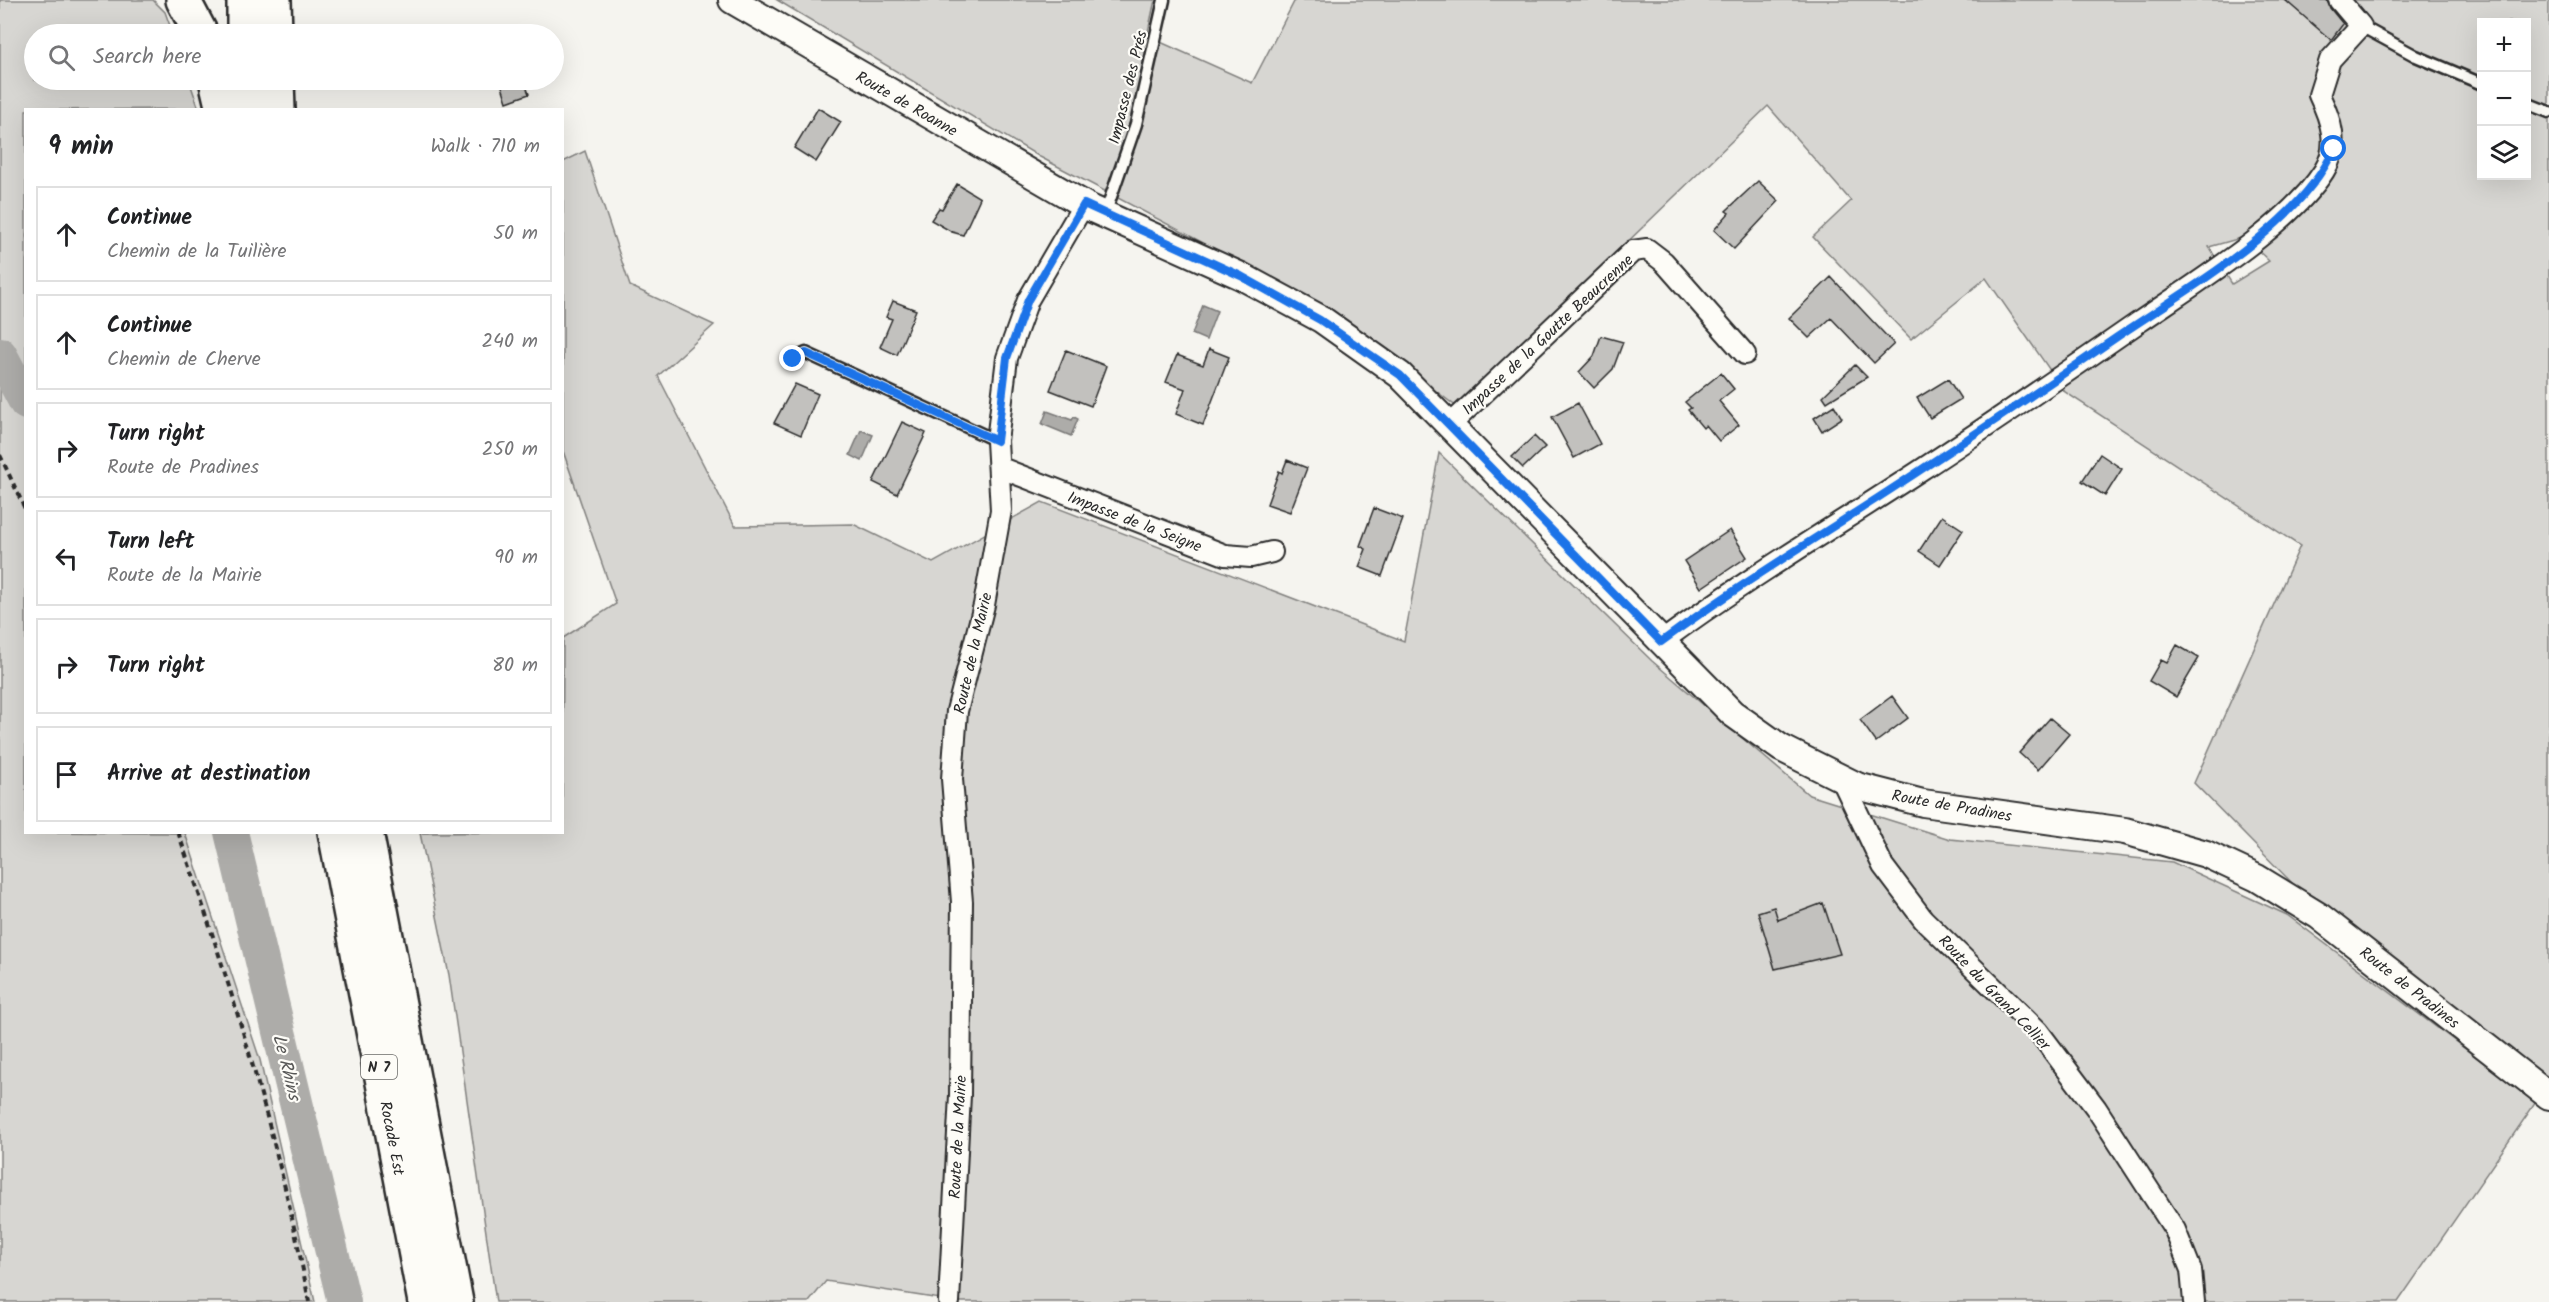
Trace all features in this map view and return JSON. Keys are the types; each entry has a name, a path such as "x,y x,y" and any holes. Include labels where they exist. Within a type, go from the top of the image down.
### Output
{"highway":[{"path":"183,0 196,24"},
{"path":"251,24 267,0"},
{"path":"267,0 273,24"},
{"path":"218,90 223,108"},
{"path":"245,90 246,108"},
{"path":"277,90 278,108"},
{"name":"Rocade Est","path":"335,834 425,1302"},
{"name":"Rocade Est","path":"366,834 456,1302"}],"street":[{"name":"Route de Roanne","path":"732,0 1094,209"},
{"path":"1661,642 1710,606 1932,463 2240,252 2293,207 2324,172 2334,149 2330,118 2319,95 2330,60 2361,26 2339,0"},
{"name":"Route de Pradines","path":"1094,209 1241,276 1320,320 1400,375 1732,713 1780,748 1857,786 1923,803 2125,831 2206,854 2257,878 2319,916 2549,1096"},
{"name":"Route de la Mairie","path":"949,1302 960,1095 962,902 952,779 957,711 984,605 1001,510 1001,468 997,441 1011,349 1028,300 1094,209"},
{"name":"Impasse de la Goutte Beaucrenne","path":"1450,425 1632,251 1647,249 1664,262 1745,354"},
{"name":"Impasse de la Seigne","path":"1001,468 1225,555 1251,557 1272,552"},
{"name":"Route du Grand Cellier","path":"1841,778 1883,866 1923,919 2038,1031 2096,1108 2175,1230 2191,1270 2194,1302"}],"lane":[{"name":"Impasse des Prés","path":"1094,209 1136,124 1164,0"},
{"path":"2361,26 2416,56 2477,82"},
{"path":"2531,105 2549,112"},
{"path":"793,359 806,353 997,441"}],"path":[{"path":"0,455 24,507"},
{"path":"179,834 210,927 260,1094 293,1218 309,1302"}],"shaded area":[{"path":"0,0 153,0 165,12 169,24 24,24 24,90 192,90 199,108 24,108 24,834 185,834 260,1060 315,1302 0,1302"},
{"path":"777,0 1155,0 1147,36 1252,83 1295,0 2549,0 2549,1081 2295,886 2194,783 2300,546 2065,392 1986,278 1911,339 1813,237 1851,201 1768,106 1457,407 1327,308 1040,157","holes":["2244,237 2269,261 2232,284 2209,247"]},
{"path":"585,151 630,286 714,325 658,376 735,526 853,524 933,563 1042,502 1404,641 1439,453 1652,661 1809,795 1950,839 2172,862 2287,915 2536,1102 2398,1302 941,1302 940,1299 826,1281 809,1302 496,1302 449,975 420,834 564,834 564,637 616,604 564,454 564,162"},
{"path":"1203,305 1217,311 1206,340 1192,334"},
{"path":"1047,411 1072,420 1074,417 1078,419 1071,436 1042,424"},
{"path":"861,430 873,435 862,461 850,455"}],"building":[{"path":"2285,0 2327,0 2330,8 2343,24 2331,40"},
{"path":"503,90 528,90 529,94 507,102"},
{"path":"818,108 841,122 816,162 794,148"},
{"path":"1758,181 1779,201 1734,249 1714,230 1729,213 1726,211"},
{"path":"957,184 980,198 963,235 952,232 931,220 939,208 942,209"},
{"path":"1831,277 1894,344 1874,363 1831,318 1809,338 1789,318"},
{"path":"893,301 916,310 897,355 880,347 892,319 886,317"},
{"path":"1601,336 1623,342 1613,369 1594,388 1579,372 1594,356"},
{"path":"1209,349 1229,357 1203,425 1176,414 1185,389 1166,382 1177,355 1203,365"},
{"path":"1066,350 1106,366 1091,406 1050,390"},
{"path":"1855,365 1867,377 1827,402 1823,396"},
{"path":"1721,373 1734,389 1719,401 1739,425 1719,441 1706,425 1703,428 1688,410 1691,408 1685,402"},
{"path":"1948,379 1961,399 1930,418 1917,398"},
{"path":"795,384 818,394 801,435 774,423"},
{"path":"1578,403 1600,444 1574,458 1552,417"},
{"path":"1834,405 1842,418 1822,431 1814,418"},
{"path":"902,422 926,433 897,494 873,482"},
{"path":"1534,436 1545,447 1523,468 1512,457"},
{"path":"2100,454 2122,469 2105,496 2082,481"},
{"path":"1287,460 1307,468 1290,512 1267,504 1279,471 1282,473"},
{"path":"1374,508 1403,519 1382,576 1359,567 1366,549 1360,546"},
{"path":"1942,516 1963,530 1940,565 1919,551"},
{"path":"1730,530 1747,557 1701,588 1684,561"},
{"path":"2177,645 2199,658 2176,697 2149,681 2161,660 2167,663"},
{"path":"1892,696 1908,718 1876,742 1860,720"},
{"path":"2050,718 2069,734 2038,770 2019,753"},
{"path":"1823,903 1840,954 1775,969 1758,912 1774,907 1778,920"}],"waterway":[{"name":"Le Rhins","path":"0,354 24,399"},
{"name":"Le Rhins","path":"231,834 344,1302"}],"route":[{"path":"793,359 806,353 997,441 1007,358 1028,300 1084,204 1241,276 1320,320 1400,375 1470,444 1661,642 1710,606 1922,469 2240,252 2293,207 2324,172 2334,149"}]}
